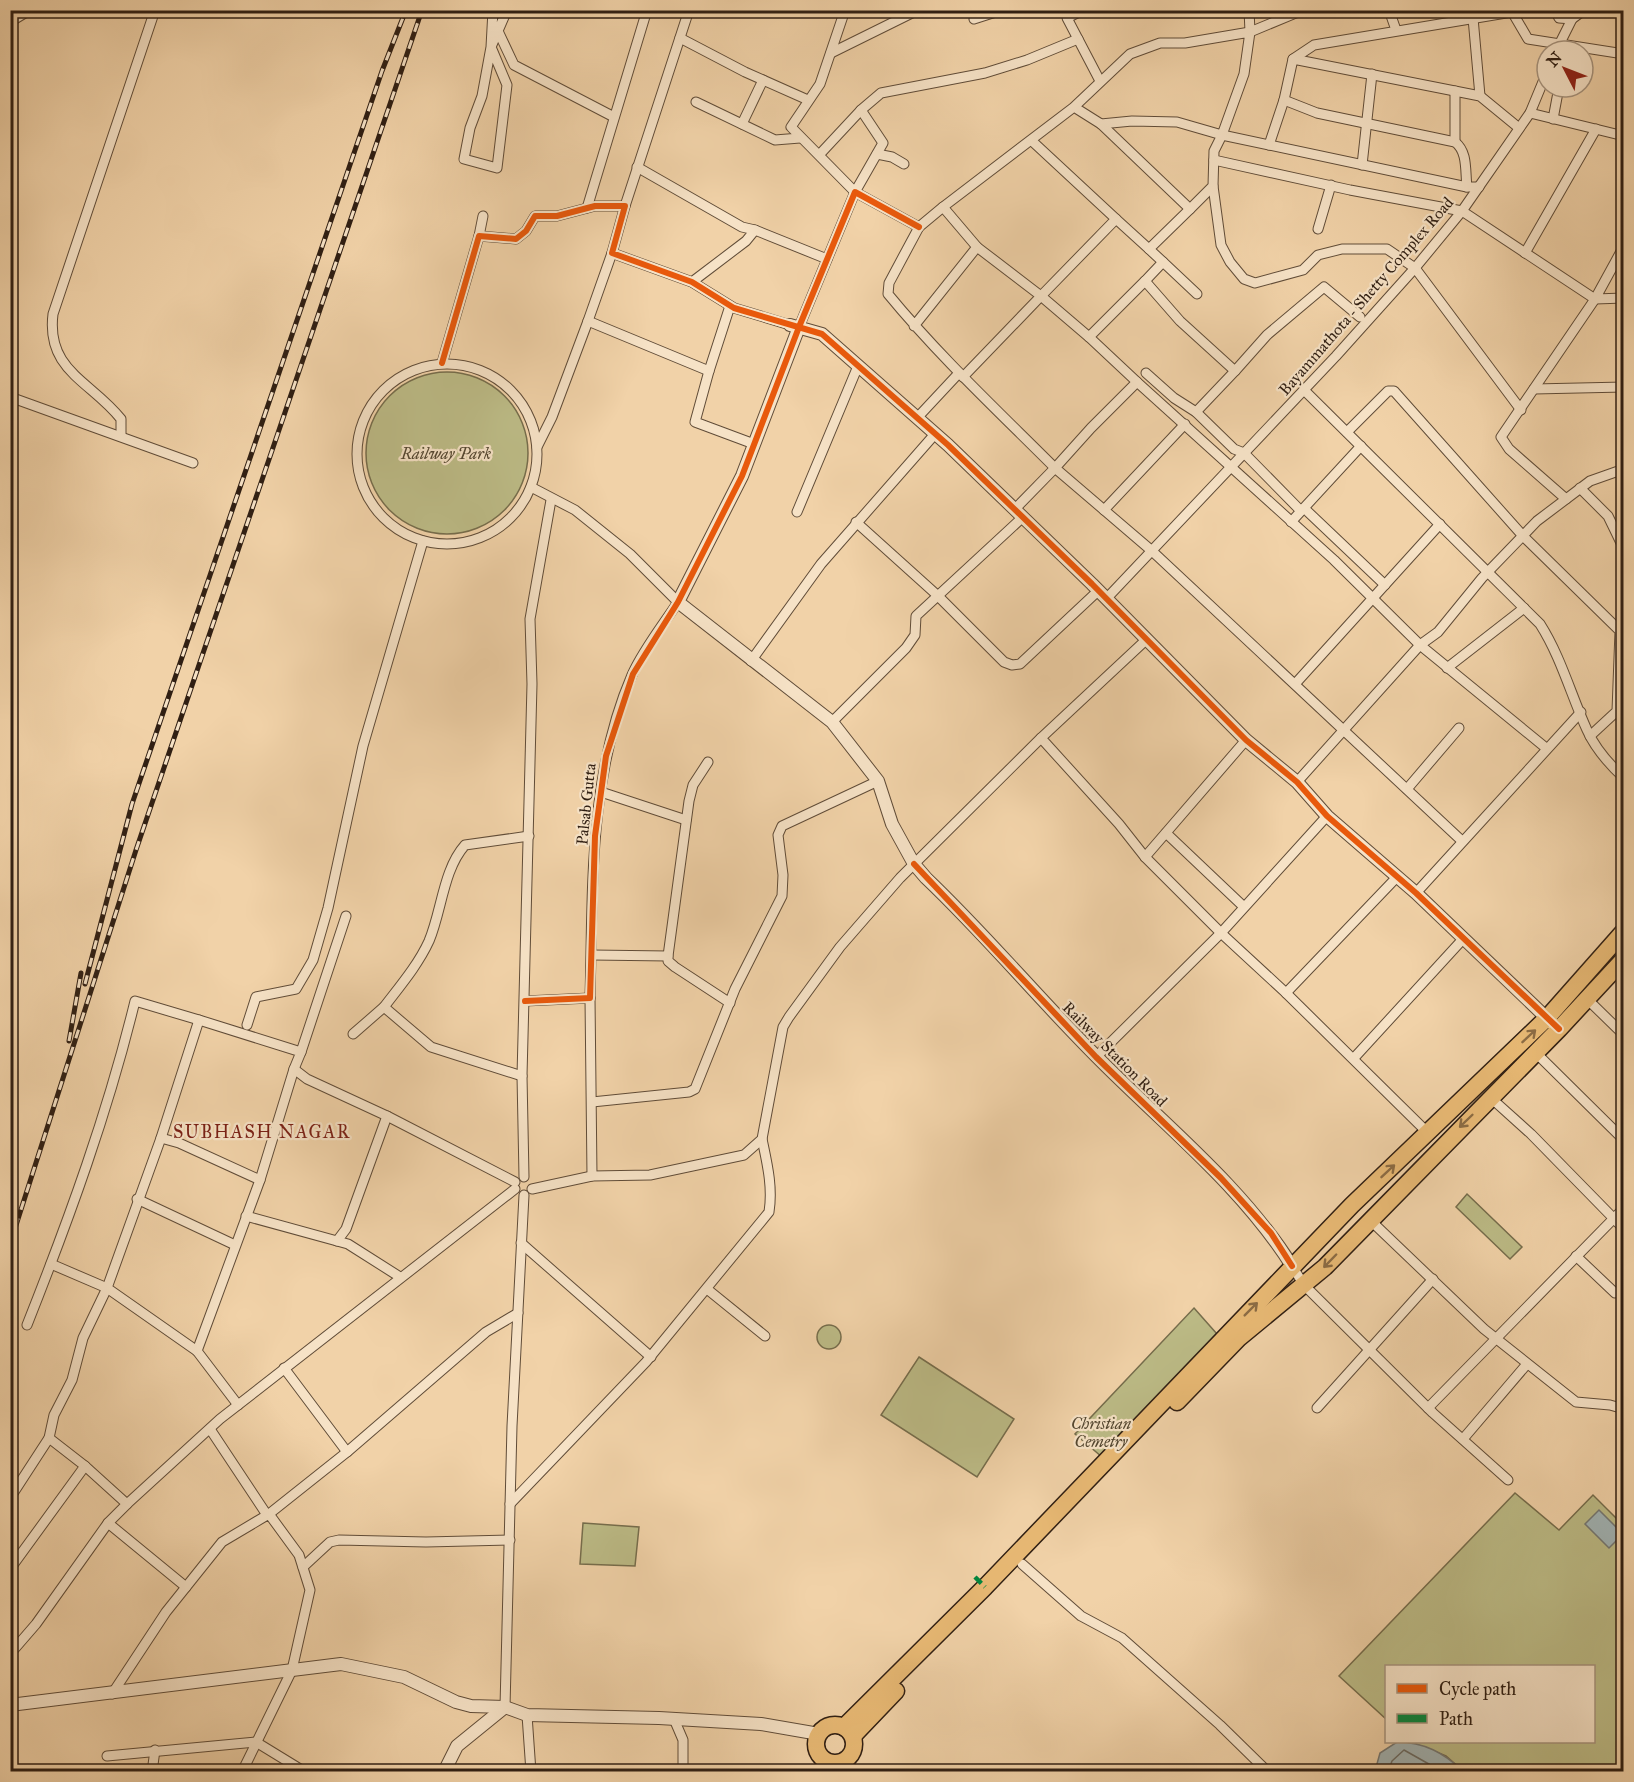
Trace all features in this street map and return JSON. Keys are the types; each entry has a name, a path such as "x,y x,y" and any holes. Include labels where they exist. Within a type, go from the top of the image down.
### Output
{"highway":[{"path":"848,1731 1022,1564 1239,1338 1304,1285 1491,1098 1535,1052 1553,1024 1623,931"},
{"path":"848,1731 1292,1266 1428,1133 1586,998 1623,959"},
{"path":"827,1727 848,1731 852,1754 833,1767 817,1751 819,1734 827,1727"}],"street":[{"path":"10,22 30,10"},
{"path":"121,435 121,419 80,382 58,357 50,334 60,291 155,10"},
{"path":"493,10 491,47 482,96 470,128 464,159 497,168 507,85 491,47 507,10"},
{"path":"587,208 646,10"},
{"path":"537,447 531,420 517,396 496,377 479,370 442,363 408,372 389,385 373,402 363,422 357,445 358,468 364,490 378,512 399,530 423,541 455,543 487,534 505,522 520,506 531,487 537,447 552,417 612,253 637,168 689,10"},
{"path":"845,10 820,84 791,124 793,132 820,154 855,192 919,227"},
{"path":"831,53 918,10"},
{"path":"974,19 1002,10"},
{"path":"1083,10 1064,14 1100,81"},
{"path":"1248,10 1250,32 1244,74 1214,151 1213,186 1221,245 1230,262 1244,279 1255,284 1303,270 1318,255 1342,249 1387,249 1415,268 1521,410"},
{"path":"1303,10 1250,32 1185,43 1160,43 1130,54 1074,107 919,227 889,283 888,294 914,326 961,375 1055,468 1152,551 1462,841"},
{"path":"1389,10 1396,30"},
{"path":"1555,10 1559,18 1572,19"},
{"path":"1564,39 1572,19 1584,10"},
{"path":"1269,145 1284,100 1293,59 1314,45 1512,11 1528,39 1535,41"},
{"path":"1473,18 1480,96"},
{"path":"498,32 514,65 614,117"},
{"path":"680,38 808,100"},
{"path":"820,154 861,110 881,93 985,73 1027,60 1078,39"},
{"path":"1595,51 1623,54"},
{"path":"1293,59 1480,96 1519,128"},
{"path":"1362,165 1372,74"},
{"path":"742,124 763,80"},
{"path":"1455,91 1455,142"},
{"name":"Bayammathota - Shetty Complex Road","path":"937,595 1004,662 1012,665 1020,664 1152,551 1304,390 1415,268 1462,211 1530,113 1536,99"},
{"path":"1553,119 1557,99"},
{"path":"1284,100 1317,113 1455,142 1464,154 1467,187"},
{"path":"696,102 775,140 800,138"},
{"path":"1074,107 1101,124 1190,209"},
{"path":"531,487 551,500 575,510 630,554 678,602 742,476 794,326 827,259 855,192 883,143 861,110"},
{"path":"1530,113 1623,136"},
{"path":"1101,124 1132,121 1177,122 1222,135 1467,187 1479,187"},
{"path":"1525,254 1596,129"},
{"path":"1032,141 1197,294"},
{"path":"876,154 904,164"},
{"path":"1214,160 1462,211 1595,299 1623,298"},
{"path":"637,168 742,227 827,259"},
{"path":"1318,229 1331,185"},
{"path":"1149,249 1213,186"},
{"path":"479,236 516,239 526,231 535,216 557,216 595,206 625,206"},
{"path":"943,207 977,247 1041,296 1089,337 1291,522 1420,645 1546,748"},
{"path":"442,363 483,216"},
{"path":"917,418 1116,219"},
{"path":"692,282 746,241 755,230"},
{"path":"1566,499 1502,440 1505,429 1521,410 1595,299 1623,246"},
{"path":"914,326 977,247"},
{"path":"612,253 692,282 730,306 822,334 935,434 1019,513 1103,594 1246,740 1298,782 1328,816 1416,893 1553,1024"},
{"path":"1089,337 1164,262"},
{"path":"1145,281 1180,321 1235,371"},
{"path":"1196,412 1268,335 1324,287 1360,317"},
{"path":"730,306 694,422 754,444"},
{"path":"588,321 709,371"},
{"path":"797,512 858,366"},
{"path":"1146,373 1244,454 1385,585"},
{"path":"832,722 906,648 915,635 916,616 1019,513 1055,468 1137,382"},
{"path":"1534,389 1623,387"},
{"path":"1304,390 1540,624 1551,641 1590,736 1623,778"},
{"path":"1347,432 1388,391 1394,391 1523,536 1620,631 1617,711 1623,720"},
{"path":"10,397 121,435 193,463"},
{"path":"1104,510 1185,424"},
{"path":"751,662 821,564 935,434"},
{"path":"1291,522 1361,446"},
{"path":"1298,782 1420,645 1438,632 1488,572 1523,536 1590,481 1623,469"},
{"path":"1580,488 1608,516 1623,549"},
{"path":"10,1654 36,1624 108,1523 127,1504 238,1405 524,1177 522,1076 532,684 530,619 551,500"},
{"path":"856,522 937,595"},
{"path":"1295,684 1440,524"},
{"path":"247,1025 256,997 296,989 313,960 328,908 363,746 423,541"},
{"name":"Railway Station Road","path":"678,602 751,662 832,722 878,781 892,824 914,864 1096,1057 1221,1178 1270,1233 1292,1266"},
{"name":"Palsab Gutta","path":"592,1176 591,955 595,836 606,756 633,674 678,602"},
{"path":"1447,668 1524,608"},
{"path":"510,1504 651,1357 769,1212 769,1177 762,1139 783,1028 840,946 914,864 1041,738 1147,639"},
{"path":"1590,736 1617,711"},
{"path":"1416,893 1581,712"},
{"path":"1407,789 1459,728"},
{"path":"1041,738 1119,824 1145,857 1221,933 1354,1058 1428,1133"},
{"path":"1145,857 1246,740"},
{"path":"708,762 693,784 686,820 668,961 730,1003"},
{"path":"591,1101 689,1092 695,1089 730,1003 782,896 784,887 778,835 782,826 878,781"},
{"path":"601,792 686,820"},
{"path":"1096,1057 1221,933 1328,816"},
{"path":"1166,833 1244,908"},
{"path":"353,1034 384,1007 415,966 428,941 454,857 465,845 529,836"},
{"path":"1286,993 1397,877"},
{"path":"197,1351 260,1180 294,1069 346,916"},
{"path":"1354,1058 1463,939"},
{"path":"591,955 668,956"},
{"path":"525,1001 590,998"},
{"path":"1586,998 1623,1035"},
{"path":"27,1325 83,1179 116,1077 135,1001 301,1052"},
{"path":"384,1007 431,1047 522,1076"},
{"path":"10,1498 49,1438 54,1415 72,1380 83,1338 106,1288 161,1138 199,1020"},
{"path":"1535,1052 1623,1140"},
{"path":"294,1069 307,1079 387,1116 528,1192 592,1176 650,1175 744,1155 762,1139"},
{"path":"1491,1098 1531,1134 1623,1229"},
{"path":"337,1241 346,1229 387,1116"},
{"path":"161,1138 179,1143 260,1180"},
{"path":"444,1772 457,1746 505,1707 510,1504 521,1243 531,1182 524,1177"},
{"path":"137,1199 235,1245"},
{"path":"1428,1408 1623,1208"},
{"path":"246,1216 348,1244 400,1277"},
{"path":"1369,1220 1495,1338 1576,1402 1610,1405 1623,1409"},
{"path":"521,1243 651,1357"},
{"path":"1576,1256 1615,1293"},
{"path":"51,1264 106,1288 197,1351 238,1405"},
{"path":"1292,1266 1304,1285 1428,1408 1508,1480"},
{"path":"1317,1408 1433,1279"},
{"path":"706,1289 765,1336"},
{"path":"111,1694 166,1612 222,1542 268,1514 347,1452 486,1332 518,1313"},
{"path":"1463,1439 1527,1364"},
{"path":"284,1368 347,1452"},
{"path":"210,1429 299,1556 310,1590 291,1670 242,1772"},
{"path":"49,1438 86,1466 127,1504"},
{"path":"10,1569 86,1466"},
{"path":"108,1523 186,1587"},
{"path":"303,1567 330,1542 339,1540 426,1542 510,1540"},
{"path":"1022,1564 1081,1616 1122,1638 1220,1725 1268,1772"},
{"path":"10,1704 111,1694 341,1664 404,1677 456,1702 471,1706 505,1707 527,1715 761,1724 819,1734"},
{"path":"527,1715 531,1772"},
{"path":"674,1719 683,1740 683,1772"},
{"path":"107,1756 256,1742 305,1772"},
{"path":"152,1772 154,1750"}],"green space":[{"name":"Railway Park","path":"447,372 463,373 478,378 504,396 522,422 527,437 527,469 522,484 504,510 478,528 463,533 447,534 431,533 416,528 390,510 372,484 367,469 366,453 367,437 372,422 390,396 416,378 431,373"},
{"path":"1467,1194 1522,1247 1510,1259 1456,1207"},
{"name":"Christian Cemetry","path":"1194,1308 1217,1334 1102,1457 1075,1434"},
{"path":"829,1325 837,1329 841,1337 837,1345 829,1349 821,1345 817,1337 821,1329"},
{"path":"919,1357 1014,1419 977,1477 881,1415"},
{"path":"1515,1493 1559,1530 1593,1495 1623,1525 1621,1588 1624,1590 1623,1771 1463,1771 1446,1756 1414,1743 1595,1743 1595,1665 1385,1665 1385,1718 1339,1676"},
{"path":"583,1523 639,1527 635,1566 580,1564"}],"water":[{"path":"1599,1510 1623,1534 1609,1548 1585,1524"},
{"path":"1395,1743 1416,1744 1433,1750 1463,1771 1375,1771 1380,1753"}],"railway":[{"path":"85,984 132,804 382,71 406,10"},
{"path":"10,1244 136,850 422,10"},
{"path":"69,1041 81,973"}],"marked path":[{"path":"975,1577 985,1587"}],"cycle path":[{"path":"525,1001 590,998 595,836 606,756 633,674 678,602 742,476 799,327 855,192 919,227"},
{"path":"442,363 479,236 516,239 526,231 535,216 557,216 595,206 625,206 612,253 692,282 734,308 822,334 948,445 1092,584 1246,740 1297,782 1327,816 1416,893 1559,1029"},
{"path":"914,864 1096,1057 1221,1178 1271,1233 1292,1266"}],"district":[{"name":"SUBHASH NAGAR","path":"262,1132"}]}
